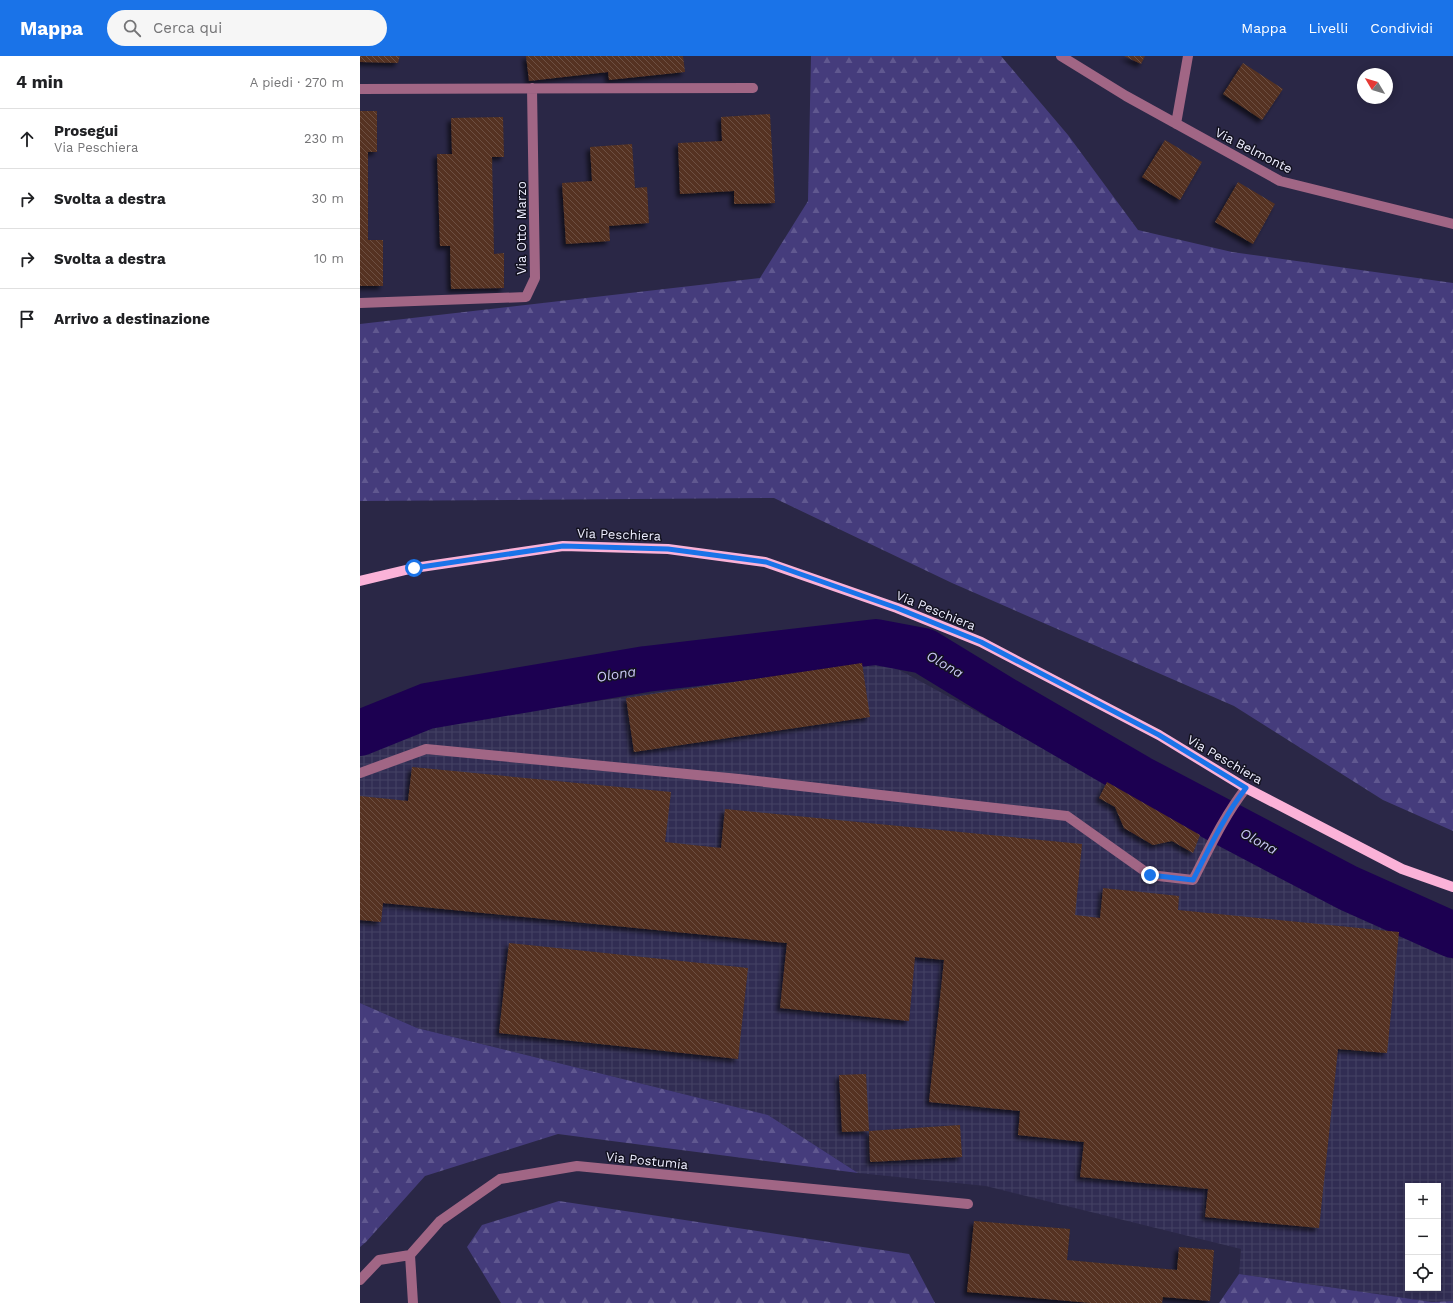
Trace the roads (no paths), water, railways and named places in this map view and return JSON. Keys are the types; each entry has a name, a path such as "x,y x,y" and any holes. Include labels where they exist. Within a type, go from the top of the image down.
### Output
{"main road":[{"name":"Via Peschiera","path":"360,581 414,568 563,546 668,549 766,562 897,608 981,642 1159,735 1246,788 1402,869 1453,887"}],"street":[{"name":"Via Belmonte","path":"1061,56 1126,96 1280,181 1453,224"},
{"path":"1176,124 1188,56"},
{"name":"Via Otto Marzo","path":"360,303 526,296 535,278 532,88"},
{"path":"360,89 752,88"},
{"path":"360,773 426,749 739,779 1067,816 1150,875 1193,880 1235,802 1246,788"},
{"name":"Via Postumia","path":"410,1255 440,1220 500,1179 577,1166 968,1204"},
{"path":"360,1280 379,1260 410,1255 413,1303"}],"waterway":[{"name":"Olona","path":"360,733 427,706 646,669 876,642 924,651 1001,698 1139,778 1348,888 1453,935"}]}
